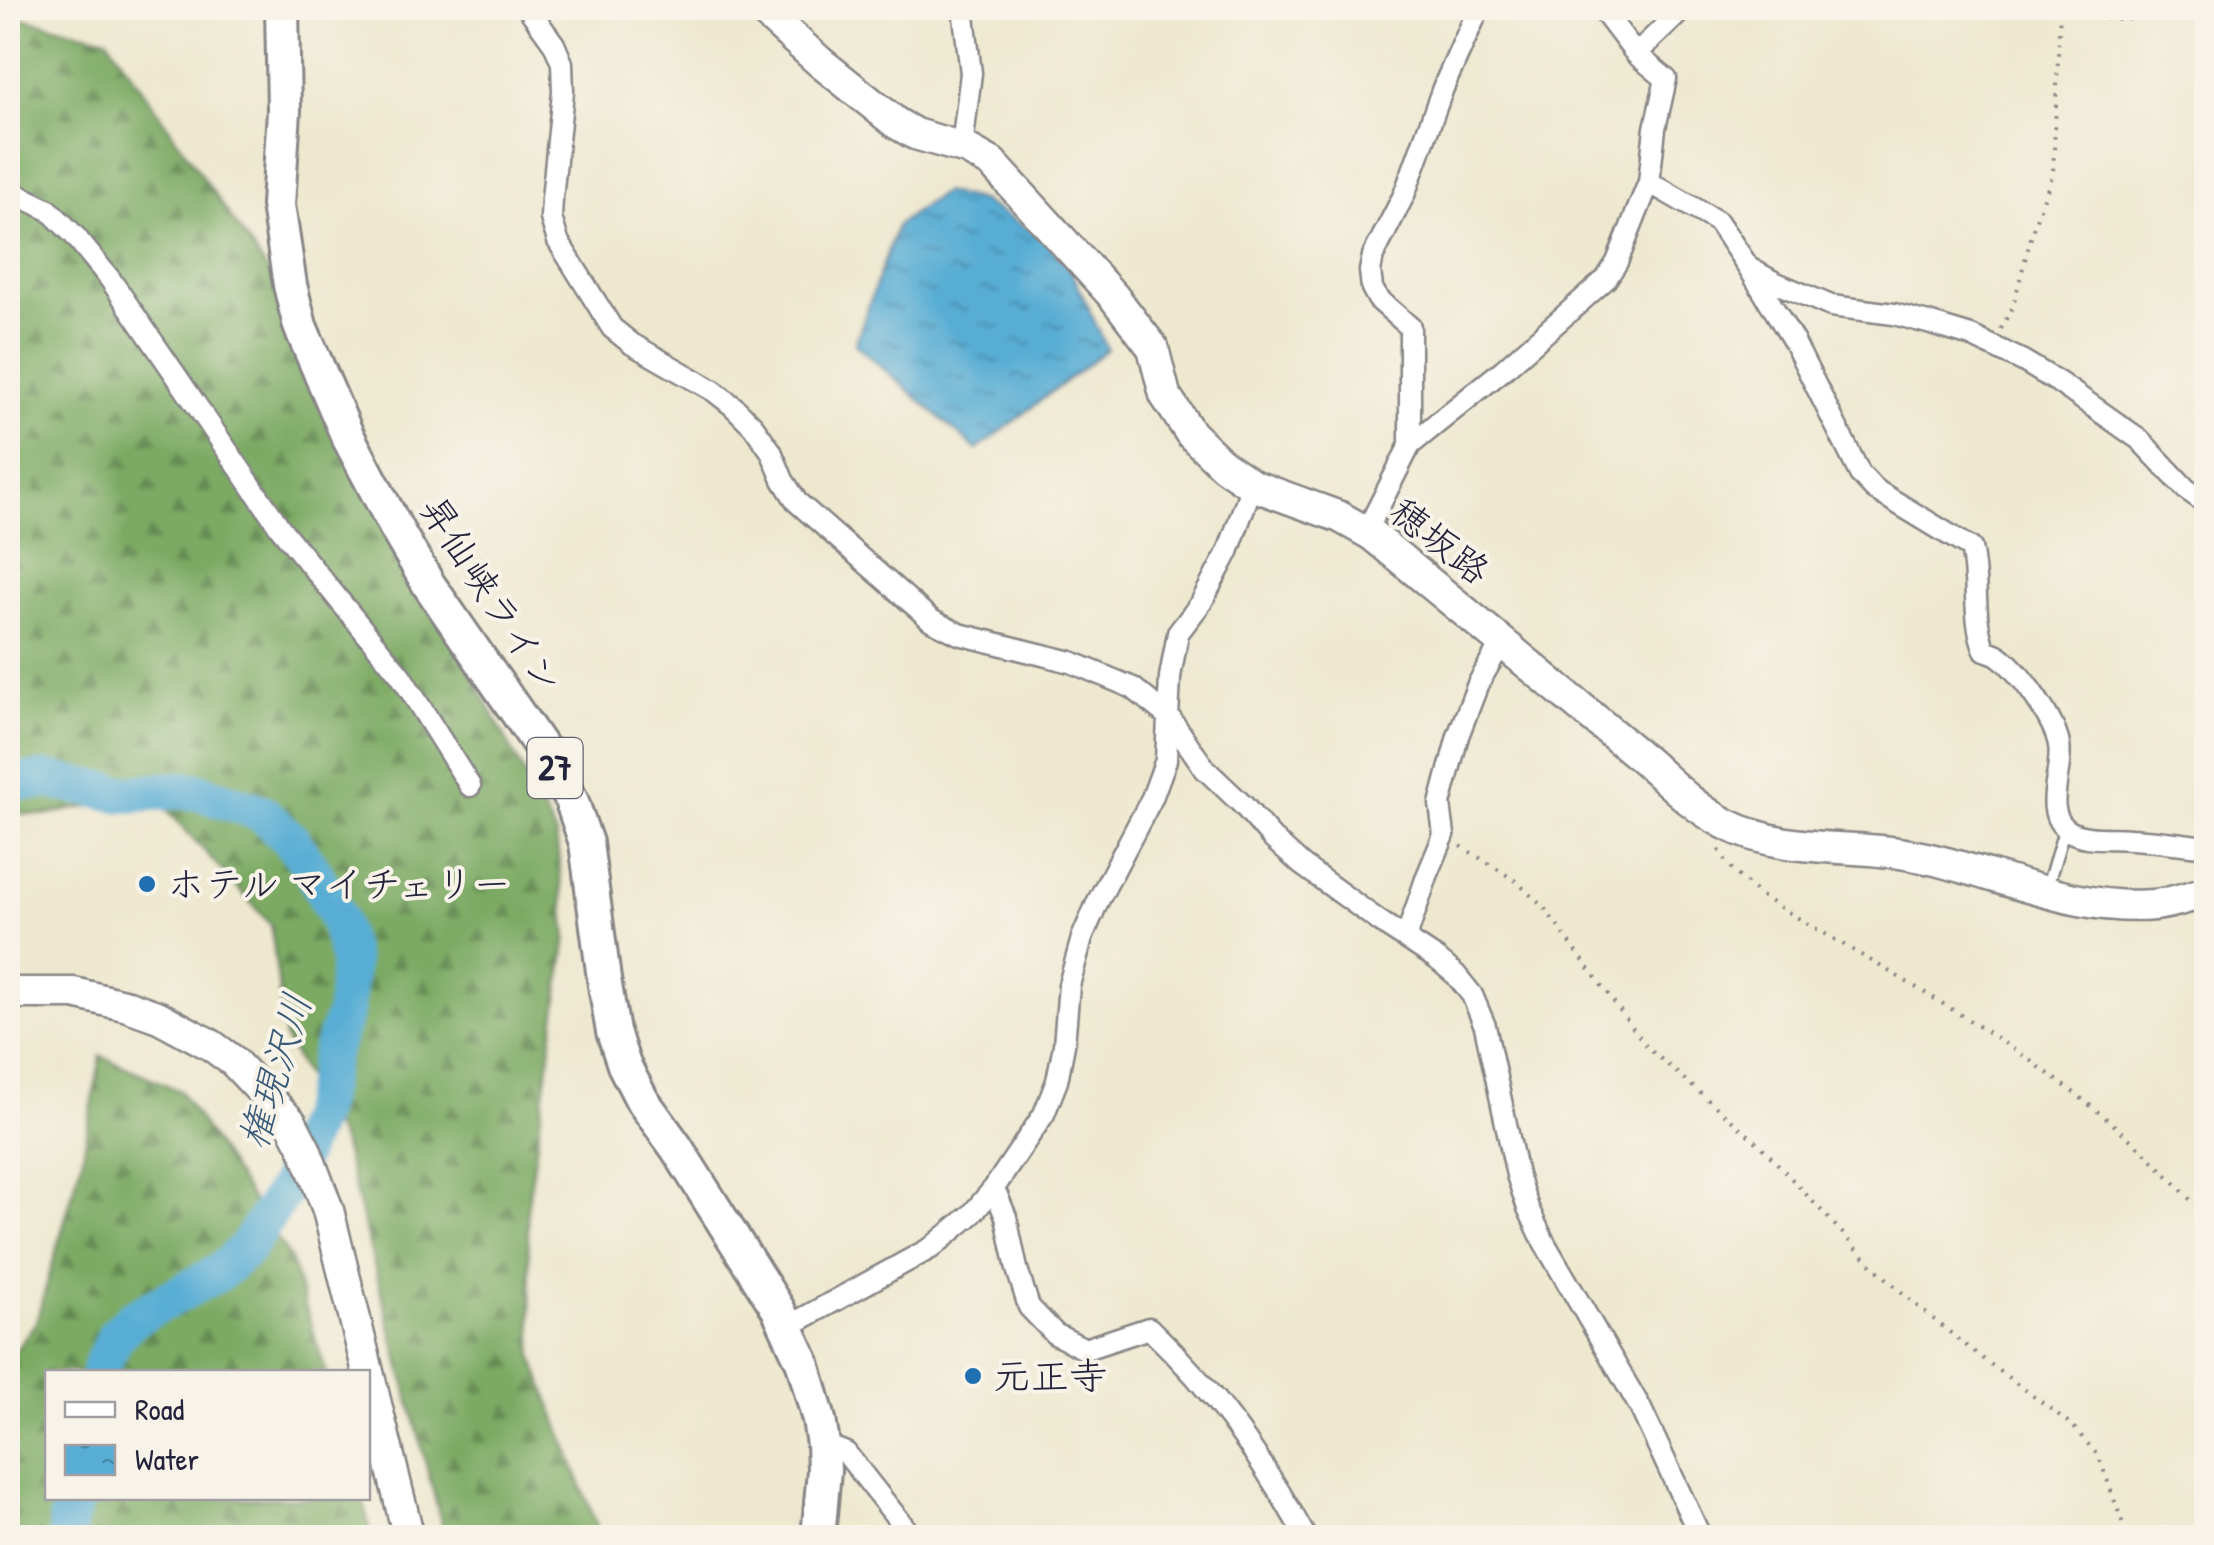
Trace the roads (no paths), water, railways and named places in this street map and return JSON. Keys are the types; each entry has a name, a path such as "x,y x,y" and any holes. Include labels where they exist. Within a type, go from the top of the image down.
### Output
{"main road":[{"name":"昇仙峡ライン","path":"282,8 284,111 278,205 300,326 347,434 398,532 563,784 586,843 613,1032 624,1065 642,1100 778,1309 803,1363 824,1444 818,1538"},
{"name":"穂坂路","path":"760,8 896,124 915,134 962,147 992,163 1114,297 1153,348 1165,395 1191,434 1224,466 1252,485 1340,517 1396,552 1689,800 1728,825 1782,844 1899,853 1954,864 2093,902 2153,905 2206,892"},
{"path":"8,993 74,993 160,1017 211,1046 255,1082 291,1122 305,1149 328,1210 368,1370"},
{"path":"370,1380 409,1538"}],"street":[{"path":"528,8 554,44 562,63 564,92 551,218 558,241 612,328 733,406 771,452 782,480 798,502 931,620 959,634 1071,662 1134,688 1170,718 1204,769 1272,838 1456,975 1472,994 1484,1026 1517,1176 1528,1208 1640,1408 1701,1538"},
{"path":"962,8 970,74 962,147"},
{"path":"1410,445 1410,327 1378,298 1370,272 1479,8"},
{"path":"1366,532 1410,445 1606,280 1617,262 1649,182 1666,79 1636,54 1601,8"},
{"path":"1636,54 1684,8"},
{"path":"1649,182 1718,222 1794,342 1860,474 1874,489 1971,548 1980,637 1986,650 2000,656 2041,704 2058,740 2060,757 2054,806 2058,820 2081,836 2206,848"},
{"path":"8,190 48,210 76,236 110,279 281,529 401,676 470,786"},
{"path":"1749,268 1831,306 1894,314 1971,336 2023,361 2138,440 2206,503"},
{"path":"787,1327 931,1248 972,1214 994,1188 1044,1114 1057,1081 1069,985 1082,938 1152,798 1166,760 1170,677 1178,632 1200,603 1228,552 1252,485"},
{"path":"1406,938 1444,836 1440,804 1458,736 1478,684 1502,642"},
{"path":"994,1188 1006,1217 1029,1307 1055,1334 1085,1349 1149,1328 1234,1421 1306,1538"},
{"path":"824,1444 846,1453 913,1538"}],"lane":[{"path":"2046,890 2064,827"}],"water":[{"path":"943,192 981,201 1045,239 1072,272 1107,349 977,450 855,344 897,225"}],"waterway":[{"name":"権現沢川","path":"8,782 47,780 123,794 200,792 262,813 291,840 312,869 337,917 349,961 345,1012 330,1054 320,1106 287,1186 246,1249 220,1272 132,1319 116,1335 100,1370"},
{"name":"権現沢川","path":"68,1538 67,1521 75,1500"}],"place":[{"name":"ホテル マイチェリー","path":"147,884"},
{"name":"元正寺","path":"973,1376"}]}
